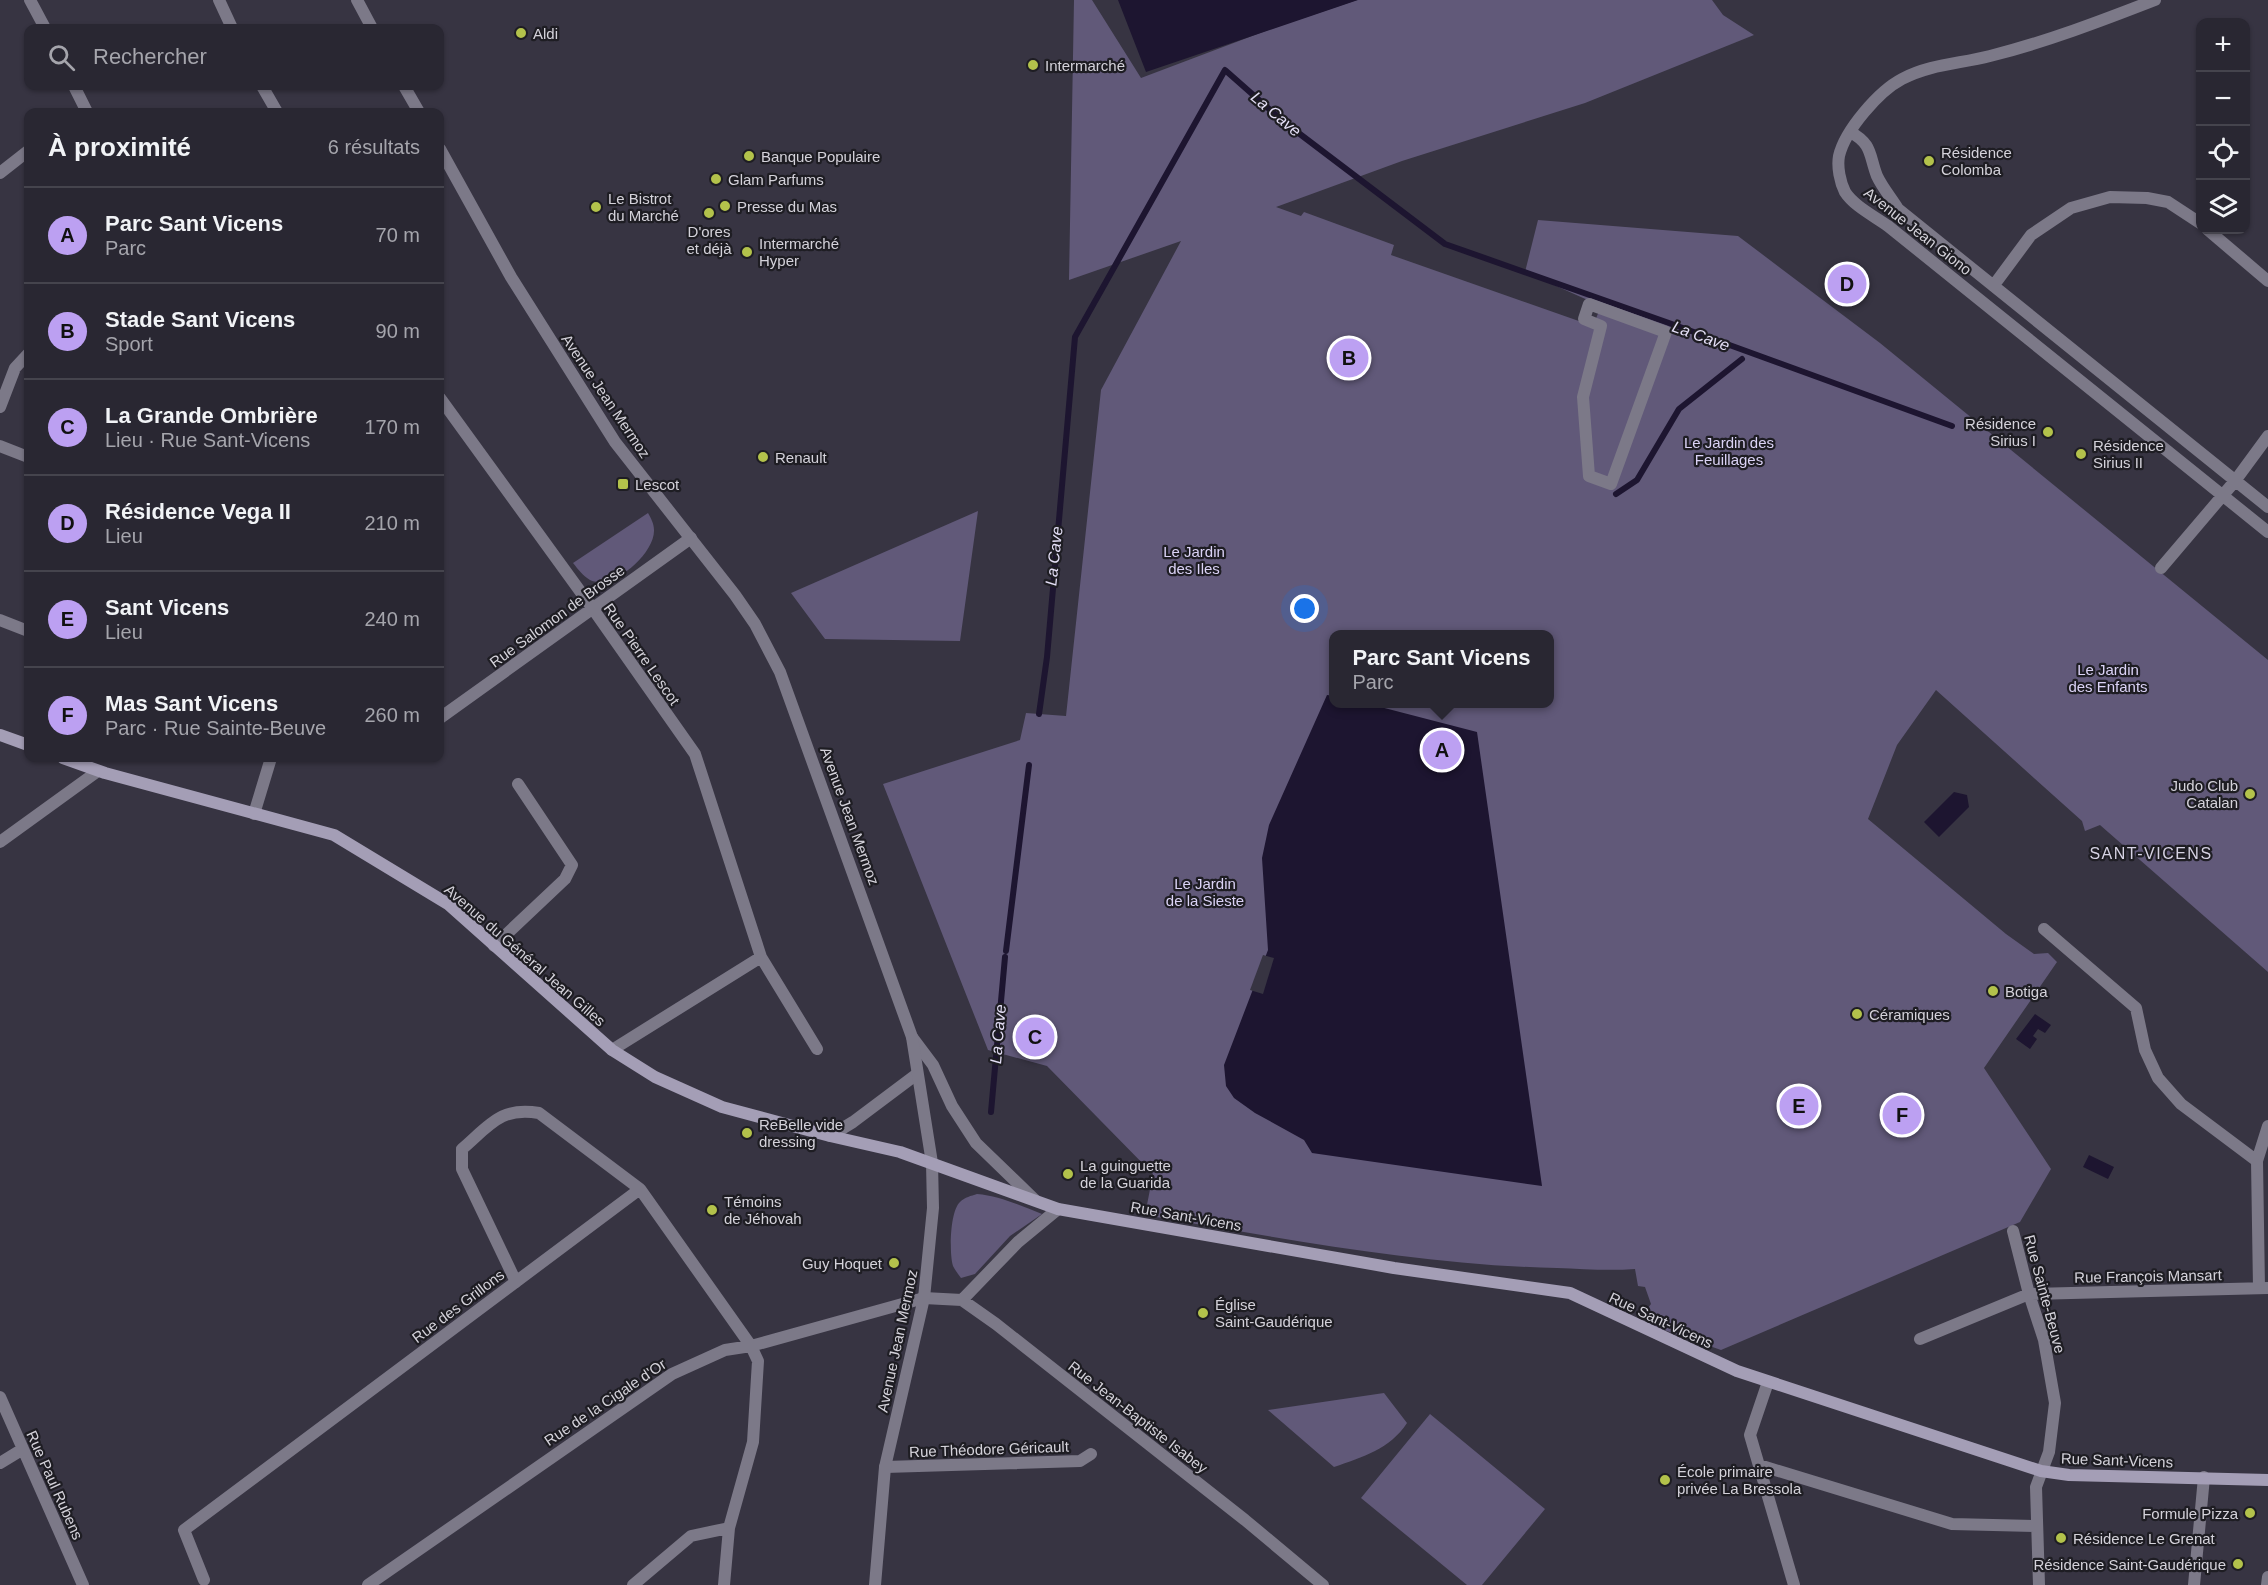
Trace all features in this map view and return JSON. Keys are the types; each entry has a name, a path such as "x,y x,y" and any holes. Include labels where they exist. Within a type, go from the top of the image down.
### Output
{"main road":[{"path":"0,735 24,744"},
{"name":"Avenue du Général Jean Gilles","path":"74,762 98,771 334,835 447,904 612,1050 655,1077 722,1107 900,1152 932,1163"},
{"name":"Rue Sant-Vicens","path":"932,1163 1058,1209 1394,1268 1570,1293 1737,1371 2041,1471 2069,1475 2268,1480"}],"street":[{"path":"30,0 43,24"},
{"path":"219,0 230,24"},
{"path":"357,0 370,24"},
{"path":"1850,132 1872,103 1899,81 1925,68 1990,57 2098,22 2155,0"},
{"path":"76,90 83,108"},
{"path":"264,90 275,108"},
{"path":"406,90 417,108"},
{"name":"Avenue Jean Giono","path":"2268,507 1898,209 1877,176 1872,154 1860,137 1850,132 1839,157 1840,181 1846,194 2268,532"},
{"path":"0,173 24,154"},
{"name":"Avenue Jean Mermoz","path":"444,156 511,277 615,442 747,613 780,672 912,1036 932,1163 933,1208 924,1298 885,1467 875,1585"},
{"path":"1994,285 2031,235 2071,208 2110,197 2146,198 2168,202 2196,220"},
{"path":"2213,234 2268,281"},
{"path":"1589,304 1666,332 1611,484 1589,476 1583,397 1600,326 1584,319 1589,304"},
{"path":"0,407 15,368 24,358"},
{"name":"Rue Pierre Lescot","path":"444,404 695,754 761,957 817,1049"},
{"path":"2161,568 2235,481 2268,436"},
{"path":"0,446 24,455"},
{"name":"Rue Salomon de Brosse","path":"444,715 691,538"},
{"path":"0,620 24,629"},
{"path":"254,814 270,762"},
{"path":"0,842 98,771"},
{"path":"494,946 565,879 572,865 518,784"},
{"path":"2044,929 2136,1008 2145,1050 2158,1078 2181,1104 2258,1161"},
{"path":"612,1050 761,957"},
{"name":"Rue Sant-Vicens","path":"912,1036 933,1065 952,1106 976,1143 1035,1200"},
{"path":"830,1136 853,1122 917,1074"},
{"path":"516,1282 462,1169 462,1149 503,1114 524,1110 539,1113 640,1188 751,1346 758,1360 753,1442 729,1528 724,1585"},
{"path":"2264,1288 2258,1161 2268,1126"},
{"name":"Rue des Grillons","path":"204,1580 184,1530 640,1188"},
{"path":"924,1298 962,1300 1018,1242 1058,1209"},
{"name":"Rue Sainte-Beuve","path":"2013,1230 2029,1294 2044,1340 2055,1403 2049,1452 2036,1487 2038,1585"},
{"name":"Rue François Mansart","path":"2029,1294 2264,1288"},
{"path":"1920,1339 2029,1294"},
{"name":"Rue de la Cigale d'Or","path":"368,1585 672,1374 725,1350 751,1346 924,1298"},
{"name":"Rue Jean-Baptiste Isabey","path":"962,1300 996,1324 1180,1469 1323,1585"},
{"path":"1768,1382 1750,1435 1794,1585"},
{"name":"Rue Paul Rubens","path":"0,1396 83,1585"},
{"path":"0,1462 23,1449"},
{"name":"Rue Théodore Géricault","path":"885,1467 1080,1461 1091,1454"},
{"path":"1759,1465 1952,1524 2036,1526"},
{"path":"2194,1585 2204,1477"},
{"path":"633,1585 691,1536 729,1528"},
{"path":"2267,1585 2268,1577"}],"green space":[{"path":"1074,0 1092,0 1141,78 1268,30 1357,0 1712,0 1723,15 1754,35 1585,103 1402,161 1276,207 1301,216 1304,212 1394,245 1391,255 1593,326 1601,306 1525,272 1538,220 1738,236 1880,343 2268,660 2268,972 2100,825 2085,831 2082,821 1936,690 1897,745 1868,819 2006,934 2034,954 2048,953 2057,962 1984,1068 2051,1169 2020,1222 1721,1350 1647,1324 1645,1312 1651,1304 1645,1287 1638,1286 1635,1269 1505,1266 1454,1262 1350,1249 1145,1215 1153,1174 1047,1066 988,1050 883,784 1020,740 1026,713 1066,716 1101,390 1181,241 1069,280"},
{"path":"978,511 960,641 825,639 791,593"},
{"path":"648,513 654,528 652,539 648,549 631,568 609,580 599,582 590,580 573,563"},
{"path":"977,1194 1002,1199 1042,1214 1010,1236 975,1274 961,1278 952,1260 952,1223 960,1202"},
{"path":"1384,1393 1407,1423 1384,1446 1365,1456 1334,1467 1268,1410"},
{"path":"1430,1414 1545,1509 1482,1585 1467,1585 1361,1498"}],"shaded area":[{"path":"1118,0 1358,0 1146,72"},
{"path":"1327,695 1329,695 1329,708 1384,708 1477,732 1542,1186 1312,1153 1304,1140 1255,1113 1234,1098 1226,1086 1224,1065 1268,950 1262,858 1269,825"},
{"path":"1954,792 1967,795 1969,807 1939,837 1924,822"},
{"path":"2035,1014 2051,1025 2045,1033 2038,1029 2033,1036 2037,1039 2030,1049 2016,1039"},
{"path":"2089,1155 2114,1167 2108,1179 2083,1167"}],"pier":[{"path":"1263,955 1274,958 1263,994 1250,990"}],"waterway":[{"name":"La Cave","path":"1039,714 1047,657 1075,337 1225,70 1284,122 1445,244 1952,426"},
{"path":"1616,494 1637,480 1679,409 1742,359"},
{"name":"La Cave","path":"1006,951 1029,765"},
{"name":"La Cave","path":"991,1112 1005,957"}],"place":[{"name":"Aldi","path":"521,33"},
{"name":"Intermarché","path":"1033,65"},
{"name":"Banque Populaire","path":"749,156"},
{"name":"Résidence Colomba","path":"1929,161"},
{"name":"Glam Parfums","path":"716,179"},
{"name":"Presse du Mas","path":"725,206"},
{"name":"Le Bistrot du Marché","path":"596,207"},
{"name":"D'ores et déjà","path":"709,213"},
{"name":"Intermarché Hyper","path":"747,252"},
{"name":"Résidence Vega II","path":"1847,284"},
{"name":"Stade Sant Vicens","path":"1349,358"},
{"name":"Résidence Sirius I","path":"2048,432"},
{"name":"Résidence Sirius II","path":"2081,454"},
{"name":"Renault","path":"763,457"},
{"name":"Lescot","path":"623,484"},
{"name":"Parc Sant Vicens","path":"1442,750"},
{"name":"Judo Club Catalan","path":"2250,794"},
{"name":"Botiga","path":"1993,991"},
{"name":"Céramiques","path":"1857,1014"},
{"name":"La Grande Ombrière","path":"1035,1037"},
{"name":"Sant Vicens","path":"1799,1106"},
{"name":"Mas Sant Vicens","path":"1902,1115"},
{"name":"ReBelle vide dressing","path":"747,1133"},
{"name":"La guinguette de la Guarida","path":"1068,1174"},
{"name":"Témoins de Jéhovah","path":"712,1210"},
{"name":"Guy Hoquet","path":"894,1263"},
{"name":"Église Saint-Gaudérique","path":"1203,1313"},
{"name":"École primaire privée La Bressola","path":"1665,1480"},
{"name":"Formule Pizza","path":"2250,1513"},
{"name":"Résidence Le Grenat","path":"2061,1538"},
{"name":"Résidence Saint-Gaudérique","path":"2238,1564"}],"district":[{"name":"SANT-VICENS","path":"2151,853"}],"park label":[{"name":"Le Jardin des Feuillages","path":"1729,450"},
{"name":"Le Jardin des Iles","path":"1194,560"},
{"name":"Le Jardin des Enfants","path":"2108,678"},
{"name":"Le Jardin de la Sieste","path":"1205,892"}]}
